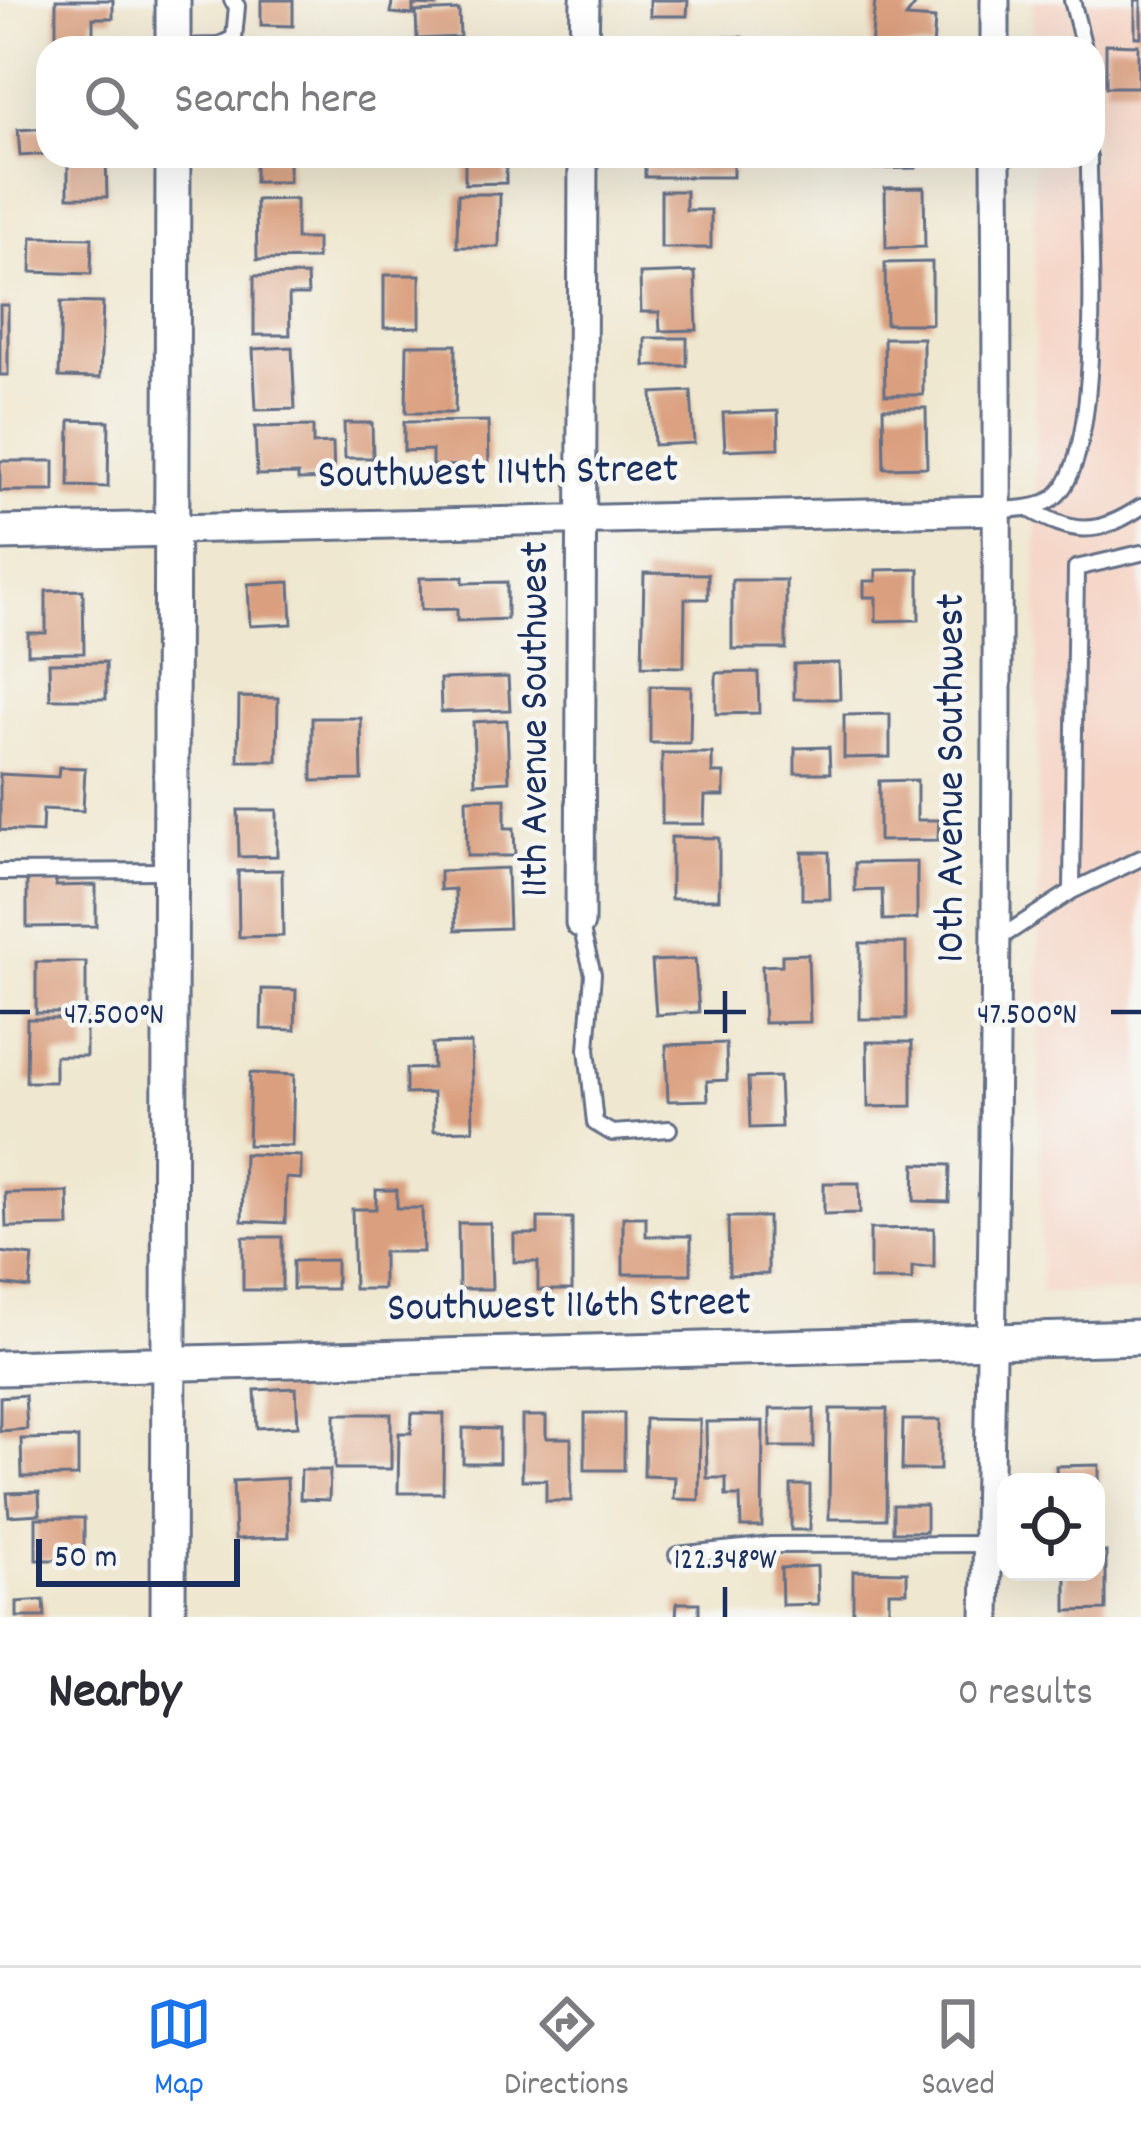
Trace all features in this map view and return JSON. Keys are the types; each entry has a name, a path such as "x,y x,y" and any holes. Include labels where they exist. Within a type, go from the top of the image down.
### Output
{"street":[{"path":"173,0 173,36"},
{"path":"584,36 585,0"},
{"path":"994,0 995,36"},
{"path":"168,1617 173,168"},
{"name":"11th Avenue Southwest","path":"580,922 584,168"},
{"name":"10th Avenue Southwest","path":"986,1617 998,510 996,168"},
{"name":"Southwest 114th Street","path":"0,533 998,510"},
{"name":"Southwest 116th Street","path":"0,1368 1141,1337"}],"lane":[{"path":"232,0 237,6 234,36"},
{"path":"1072,0 1081,36"},
{"path":"998,510 1027,508 1053,499 1072,474 1088,420 1088,168"},
{"path":"1027,508 1060,526 1089,531 1118,522 1141,507"},
{"path":"1072,891 1076,568 1141,553"},
{"path":"995,941 1072,891 1141,858"},
{"path":"0,872 172,872"},
{"path":"580,922 593,974 586,1049 596,1123 612,1132 669,1129"},
{"path":"677,1555 771,1545 988,1544"}],"shaded area":[{"path":"1033,0 1141,0 1141,1292 1041,1293 1034,168 1105,168 1105,36 1033,36"}],"building":[{"path":"56,0 113,0 113,18 93,18 93,36 56,36"},
{"path":"261,0 293,0 293,26 261,25"},
{"path":"392,0 436,0 436,6 413,5 413,15 391,13"},
{"path":"650,0 688,0 687,16 650,16"},
{"path":"875,0 919,0 906,17 935,19 934,36 872,36"},
{"path":"1135,0 1141,0 1141,37 1135,37"},
{"path":"459,10 460,36 417,36 416,12"},
{"path":"1106,44 1138,45 1138,87 1106,87"},
{"path":"36,129 36,155 20,156 18,130"},
{"path":"68,168 106,168 107,197 68,197"},
{"path":"255,168 289,168 289,182 255,182"},
{"path":"465,168 506,168 506,183 465,184"},
{"path":"645,168 733,168 733,177 645,177"},
{"path":"924,187 925,247 886,248 885,188"},
{"path":"661,191 686,191 686,210 711,210 711,248 661,248"},
{"path":"458,194 500,194 499,247 457,247"},
{"path":"296,199 296,239 317,239 317,259 257,260 256,200"},
{"path":"32,237 92,238 91,274 31,272"},
{"path":"932,262 932,324 886,324 885,263"},
{"path":"695,272 697,330 660,331 659,312 641,312 640,274"},
{"path":"307,275 308,295 289,295 290,335 254,335 254,276"},
{"path":"384,275 420,275 420,327 384,328"},
{"path":"61,302 103,303 100,378 59,377"},
{"path":"0,305 8,305 8,375 0,375"},
{"path":"645,338 687,338 687,366 645,366"},
{"path":"884,338 923,338 923,395 885,395"},
{"path":"407,345 456,345 455,413 406,413"},
{"path":"292,347 295,409 256,410 253,349"},
{"path":"691,391 694,443 654,445 652,393"},
{"path":"883,408 926,408 927,467 884,468"},
{"path":"778,411 779,448 725,450 723,413"},
{"path":"70,420 109,421 108,487 69,486"},
{"path":"488,421 489,465 432,466 432,450 404,451 404,422"},
{"path":"344,423 372,423 373,458 345,458"},
{"path":"313,426 313,444 333,443 334,479 257,475 255,427"},
{"path":"0,461 54,461 54,491 0,491"},
{"path":"919,569 919,620 876,621 876,597 864,597 864,581 876,581 876,570"},
{"path":"644,573 708,574 708,599 685,599 684,667 642,666"},
{"path":"463,577 463,583 507,582 507,619 457,621 457,609 421,610 420,578"},
{"path":"732,580 786,580 786,649 732,649"},
{"path":"290,582 292,624 250,626 248,584"},
{"path":"83,590 84,653 28,654 28,633 46,633 46,591"},
{"path":"106,662 106,699 50,699 49,663"},
{"path":"839,663 840,699 794,699 794,664"},
{"path":"758,672 759,713 716,714 716,673"},
{"path":"508,677 510,710 441,712 440,679"},
{"path":"650,686 691,687 690,743 650,743"},
{"path":"239,697 278,698 277,761 238,761"},
{"path":"890,714 890,757 844,758 844,715"},
{"path":"312,718 361,718 362,780 312,781"},
{"path":"507,720 509,781 475,783 473,722"},
{"path":"829,747 830,773 795,773 795,748"},
{"path":"662,753 712,753 712,773 724,773 724,796 705,796 704,824 662,824"},
{"path":"59,767 85,768 83,811 43,809 42,832 0,830 0,774 58,777"},
{"path":"917,780 917,820 939,820 938,840 879,841 879,781"},
{"path":"505,798 505,828 514,828 515,856 467,856 466,799"},
{"path":"238,810 277,810 277,856 239,857"},
{"path":"671,837 719,838 719,899 671,899"},
{"path":"802,852 829,852 830,899 802,899"},
{"path":"917,862 917,919 883,920 882,890 855,891 855,863"},
{"path":"507,868 509,928 456,930 455,889 440,890 440,871"},
{"path":"282,870 283,936 239,937 238,871"},
{"path":"27,877 56,877 56,886 96,885 96,926 27,927"},
{"path":"860,943 906,943 906,1019 860,1019"},
{"path":"808,954 810,1022 764,1023 762,966 782,965 782,955"},
{"path":"695,959 699,1012 656,1015 652,961"},
{"path":"36,962 86,962 86,1013 36,1013"},
{"path":"262,989 296,990 295,1030 261,1029"},
{"path":"27,1019 86,1019 86,1056 55,1056 55,1082 26,1082"},
{"path":"867,1042 912,1042 912,1106 868,1107"},
{"path":"471,1043 473,1130 434,1131 433,1093 406,1094 406,1069 433,1068 432,1044"},
{"path":"726,1043 727,1080 707,1081 708,1100 668,1101 666,1045"},
{"path":"250,1073 294,1075 292,1146 248,1145"},
{"path":"779,1077 781,1127 750,1128 748,1078"},
{"path":"244,1154 301,1156 301,1179 286,1178 285,1223 242,1221"},
{"path":"915,1164 950,1165 949,1202 914,1201"},
{"path":"824,1183 859,1183 860,1213 824,1214"},
{"path":"376,1190 397,1190 397,1208 422,1208 423,1252 383,1252 383,1289 354,1289 352,1209 376,1209"},
{"path":"68,1192 69,1226 6,1227 5,1193"},
{"path":"623,1217 646,1217 646,1236 691,1236 691,1274 623,1274"},
{"path":"728,1217 768,1217 768,1274 729,1275"},
{"path":"538,1218 572,1218 572,1290 538,1290 538,1262 514,1262 514,1234 538,1234"},
{"path":"458,1223 490,1223 492,1289 459,1289"},
{"path":"934,1228 934,1267 912,1267 912,1280 870,1280 870,1229"},
{"path":"243,1237 282,1237 282,1290 243,1290"},
{"path":"0,1252 33,1256 30,1288 0,1284"},
{"path":"336,1260 336,1289 293,1289 293,1261"},
{"path":"296,1388 298,1426 257,1428 255,1390"},
{"path":"25,1395 27,1429 0,1431 0,1397"},
{"path":"770,1409 814,1409 814,1447 770,1447"},
{"path":"830,1409 887,1409 886,1519 829,1519"},
{"path":"412,1413 444,1414 443,1493 398,1493 399,1433 411,1433"},
{"path":"585,1413 624,1413 624,1470 585,1470"},
{"path":"335,1414 391,1414 391,1469 335,1469"},
{"path":"522,1416 546,1416 546,1438 571,1438 571,1501 546,1501 546,1480 522,1480"},
{"path":"645,1419 700,1420 699,1500 674,1499 675,1477 644,1476"},
{"path":"903,1420 940,1420 940,1470 902,1470"},
{"path":"763,1421 762,1527 741,1527 740,1496 726,1496 726,1478 707,1478 706,1422"},
{"path":"463,1428 499,1429 499,1463 463,1463"},
{"path":"78,1438 78,1476 22,1477 21,1439"},
{"path":"1099,1465 1099,1473 1056,1473 1056,1466"},
{"path":"301,1470 330,1470 329,1500 300,1499"},
{"path":"287,1478 289,1537 235,1539 233,1481"},
{"path":"791,1485 810,1485 810,1530 791,1530"},
{"path":"39,1492 40,1514 9,1516 7,1493"},
{"path":"893,1505 926,1505 926,1532 893,1532"},
{"path":"36,1518 84,1518 84,1560 36,1560"},
{"path":"1105,1552 1106,1610 1066,1611 1066,1581 1105,1581"},
{"path":"817,1566 818,1604 782,1605 781,1568"},
{"path":"853,1571 907,1572 907,1592 889,1592 889,1613 853,1613"},
{"path":"44,1600 45,1617 17,1617 17,1602"},
{"path":"677,1603 699,1603 699,1617 676,1617"}]}
